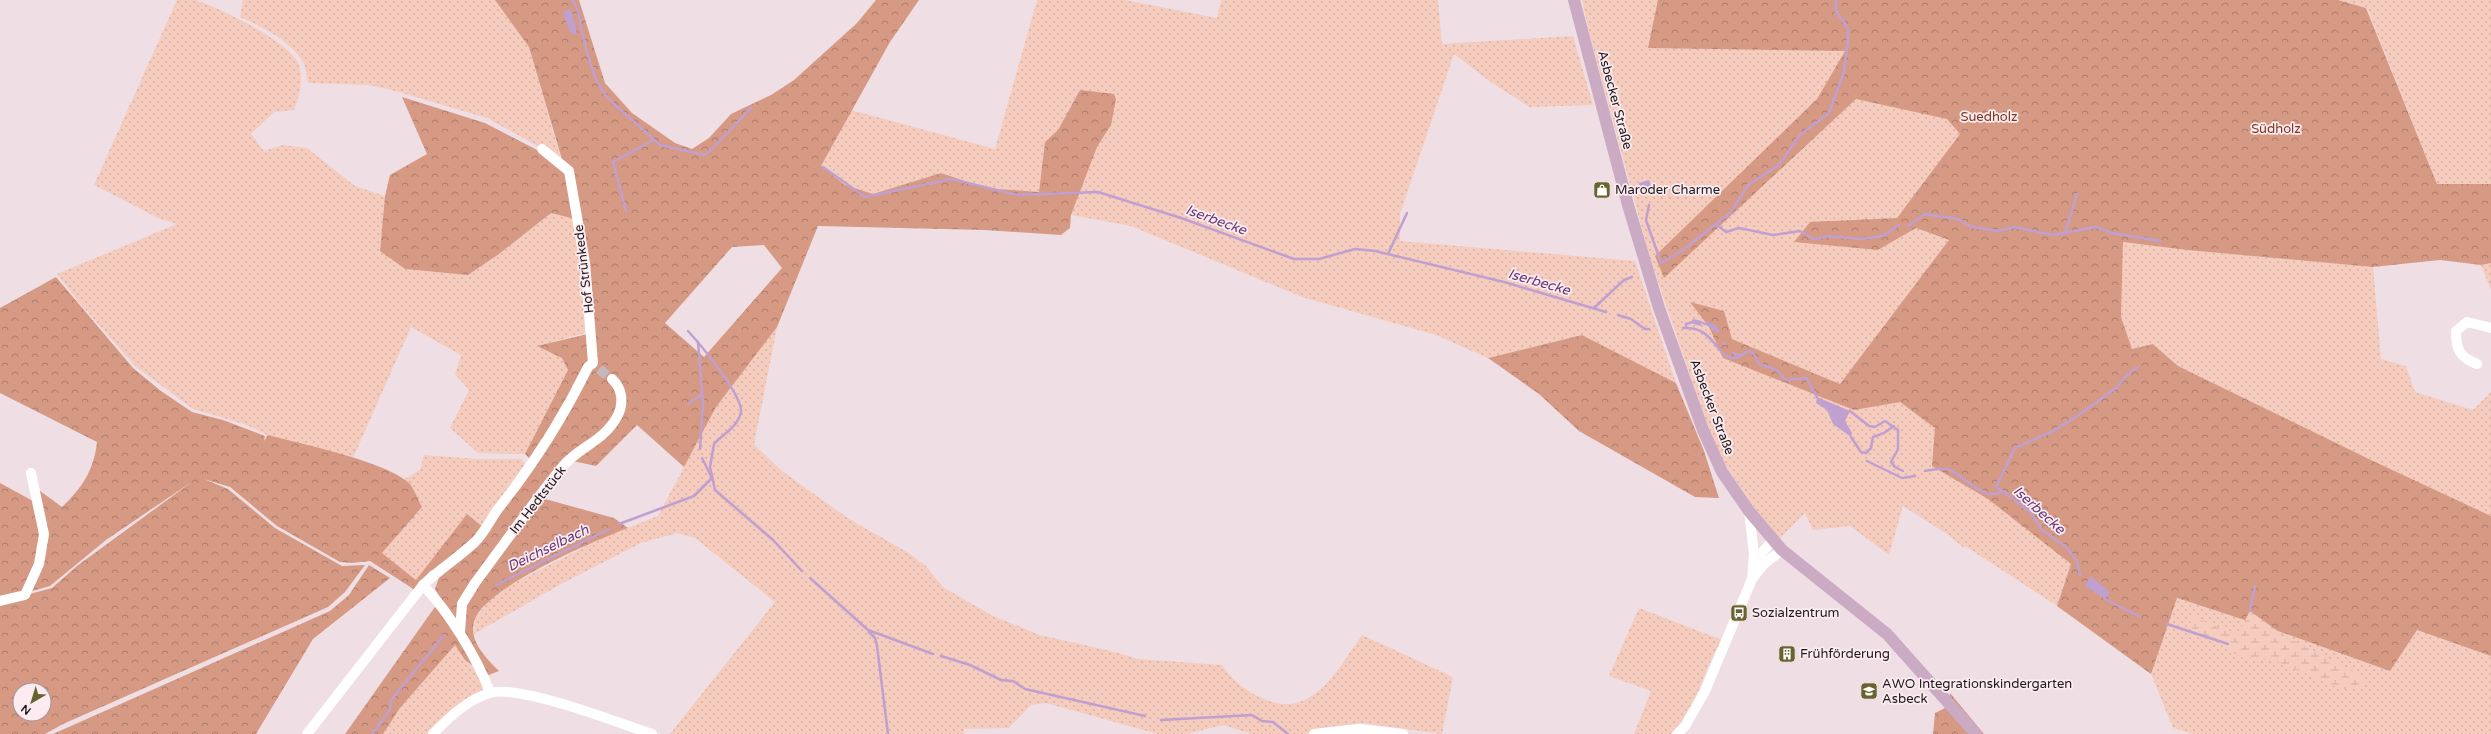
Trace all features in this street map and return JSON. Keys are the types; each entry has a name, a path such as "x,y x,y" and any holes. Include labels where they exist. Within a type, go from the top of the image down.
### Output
{"main road":[{"name":"Asbecker Straße","path":"1574,0 1628,205 1659,308 1703,430 1722,472 1749,511 1772,540 1782,550 1887,634 1976,734"}],"street":[{"name":"Hof Strünkede","path":"542,149 569,171 585,264 596,366 588,367 573,398"},
{"path":"2477,364 2465,359 2459,353 2456,345 2456,331 2467,322 2491,328"},
{"name":"Im Hedtstück","path":"460,632 462,604 475,583 564,465 594,444 612,426 621,404 621,390 612,379"},
{"name":"Im Hedtstück","path":"307,734 424,585 475,542 485,530 496,511 522,480 573,398"},
{"path":"0,600 25,595 39,564 44,534 31,473"},
{"path":"1749,511 1754,562 1752,579"},
{"path":"1754,562 1772,540"},
{"path":"1677,734 1685,726 1705,691 1752,579 1764,564 1782,550"},
{"path":"424,585 436,598 460,632 490,692"},
{"path":"433,734 460,709 490,692 525,694 652,734"},
{"path":"1314,734 1360,729 1403,734"}],"green space":[{"path":"177,0 195,0 220,10 270,37 294,57 299,66 301,83 294,110 274,112 251,134 264,151 283,145 307,148 355,186 385,196 380,251 405,269 468,275 499,254 551,213 575,219 583,266 585,333 538,346 562,358 568,370 525,454 478,453 450,428 469,390 455,374 461,355 411,327 353,458 269,436 247,425 193,409 135,366 77,300 57,274 177,224 158,218 94,185"},
{"path":"243,0 495,0 529,47 561,159 487,118 392,90 369,85 308,83 304,64 292,48 267,30 240,17"},
{"path":"495,0 579,0 605,83 632,113 675,143 692,149 709,138 731,114 771,95 794,80 857,23 876,0 919,0 890,42 821,166 845,185 873,194 941,173 986,188 1039,192 1045,142 1058,130 1080,90 1114,94 1116,99 1111,125 1097,147 1071,215 1070,228 1061,235 985,230 818,226 777,327 716,407 684,467 637,425 596,466 573,461 545,499 614,518 628,528 568,554 520,579 484,606 475,619 473,627 474,634 479,648 499,671 486,676 435,589 441,571 478,542 530,459 525,454 568,370 562,358 537,346 592,333 588,266 561,156 529,47","holes":["764,245 782,268 704,357 665,323 732,247"]},
{"path":"1037,0 1125,0 1217,18 1221,0 1438,0 1442,44 1573,36 1593,105 1530,107 1492,83 1454,54 1400,214 1400,241 1635,261 1676,383 1582,335 1488,358 1436,335 1302,297 1131,226 1071,215 1097,147 1107,132 1116,99 1080,90 1058,130 1045,142 1039,192 986,188 941,173 873,194 845,185 821,166 851,110 995,149"},
{"name":"Suedholz","path":"1582,0 2178,0 2118,121 2063,558 2071,564 2057,606 1965,546 1964,548 1947,534 1903,506 1889,555 1850,526 1813,530 1805,513 1778,540 1772,533 1723,462 1704,416 1650,258 1589,32","holes":["1837,66 1819,107 1719,194 1817,99","1901,212 1948,240 1916,228 1878,250 1882,219 1897,218","1691,303 1724,311 1732,339 1833,381 1724,358 1709,327"]},
{"name":"Südholz","path":"1658,0 2338,0 2366,8 2437,184 2491,184 2491,263 2481,265 2440,260 2373,267 2187,250 2123,242 2121,317 2132,349 2153,344 2178,366 2371,460 2491,516 2491,656 2417,630 2390,671 2278,631 2177,598 2151,674 2057,606 2071,564 1988,499 1932,466 1935,428 1900,402 1854,410 1723,358 1709,327 1690,302 1724,311 1732,339 1840,384 1949,240 1916,228 1878,250 1794,242 1810,222 1897,218 1960,134 1947,119 1856,99 1664,278 1655,256 1817,99 1845,51 1648,48"},
{"path":"2338,0 2491,0 2491,184 2437,184 2367,8"},
{"path":"402,97 485,123 541,152 567,172 575,219 551,213 499,254 468,275 405,269 380,251 385,196 390,175 427,154"},
{"path":"2123,242 2187,250 2373,267 2381,359 2406,366 2415,392 2473,410 2491,392 2491,516 2371,460 2178,366 2153,344 2132,349 2121,317"},
{"path":"2491,263 2491,290 2481,265"},
{"path":"56,277 133,368 161,391 192,412 223,420 265,436 264,441 268,435 342,454 381,467 409,483 422,507 382,553 416,580 467,514 484,528 438,568 430,571 415,590 370,561 352,563 340,562 277,526 230,487 204,479 228,489 275,528 342,566 365,565 345,592 328,607 63,724 45,734 0,734 0,602 52,588 77,566 193,481 106,540 50,586 29,592 43,565 36,488 62,507 86,478 93,461 97,442 0,393 0,308"},
{"path":"777,327 754,444 782,471 849,519 907,552 926,566 943,587 993,616 1040,635 1115,652 1138,659 1222,665 1230,676 1244,688 1262,698 1280,704 1295,703 1309,698 1321,689 1333,677 1362,635 1453,677 1442,734 1362,723 1321,728 1305,734 1252,734 1223,725 1186,734 1158,734 1046,703 1031,705 1009,728 964,729 964,734 670,734 775,602 695,538 677,533 641,543 561,584 474,634 475,619 491,598 510,585 602,538 658,516 716,407"},
{"path":"1582,335 1676,383 1704,451 1719,498 1695,497 1579,431 1539,394 1488,358"},
{"path":"424,455 477,459 522,459 525,464 484,528 467,515 416,580 382,553 422,507 409,483 403,480 420,470"},
{"path":"0,483 33,501 38,528 39,548 34,568 24,593 0,598"},
{"path":"369,565 390,578 313,639 256,734 53,734 330,611 349,595"},
{"path":"2176,598 2278,631 2417,630 2491,656 2491,734 2193,734 2173,728 2151,674"},
{"path":"437,604 476,668 465,660 455,645 400,708 383,734 345,734"},
{"path":"1639,608 1722,640 1710,663 1687,716 1680,727 1672,734 1634,734 1651,691 1609,676"},
{"path":"2250,611 2286,637 2354,671 2363,680 2361,689 2341,689 2276,661 2243,658 2229,651 2228,644 2193,633 2189,615 2227,631 2239,631"},
{"path":"455,645 484,683 482,690 429,734 383,734 400,708"},
{"path":"1950,693 1984,734 1933,734 1935,713 1947,707"}],"shaded area":[{"path":"568,9 572,12 577,33 574,35 570,32 563,13"},
{"path":"1649,180 1653,192 1642,196 1639,183"},
{"path":"1693,319 1702,321 1701,326 1690,323"},
{"path":"1707,321 1718,327 1715,332 1705,324"},
{"path":"1817,397 1850,411 1845,421 1852,433 1851,437 1833,424 1827,410 1816,403"},
{"path":"2090,576 2110,592 2105,599 2085,586"}],"waterway":[{"path":"572,0 578,10 588,55 597,81 602,90 615,105 654,140 613,162 626,211"},
{"path":"1649,205 1646,220 1661,263 1683,250 1731,212 1748,185 1779,165 1800,135 1829,113 1844,72 1848,39 1848,28 1836,11 1836,0"},
{"name":"Iserbecke","path":"654,140 660,145 704,155 709,152 751,108"},
{"name":"Iserbecke","path":"823,167 865,197 951,179 1018,195 1098,192 1181,218 1294,259 1319,259 1355,249 1375,251 1504,282 1606,312"},
{"path":"2065,233 2077,194"},
{"path":"1388,254 1407,213"},
{"path":"1908,226 1925,214 1958,219 1972,227 1999,231 2014,227 2053,235 2096,227 2112,233 2160,241"},
{"path":"1717,225 1726,232 1739,228 1773,235 1800,231 1814,239 1829,236 1860,239 1883,236 1899,225"},
{"path":"1594,308 1624,280 1632,277"},
{"name":"Iserbecke","path":"1618,315 1631,319 1645,329 1649,329"},
{"path":"1686,328 1686,324 1690,323"},
{"name":"Iserbecke","path":"1683,328 1694,329 1702,332 1709,337 1728,357 1737,358 1749,351 1753,353 1759,364 1775,369 1786,380 1806,378 1817,397"},
{"path":"688,331 720,370 740,404 741,412 737,422 714,444 710,467 715,490 773,540 802,571"},
{"path":"698,342 703,403 700,449"},
{"name":"Iserbecke","path":"1733,353 1741,356"},
{"path":"2002,491 1996,487 2015,448 2053,431 2079,415 2117,387 2129,373 2138,367"},
{"path":"688,404 702,394"},
{"path":"1850,411 1869,426 1875,427 1885,421 1898,430 1898,449 1891,462 1895,467 1903,471"},
{"path":"1851,437 1861,452 1866,453 1871,448 1873,437 1884,433 1894,426"},
{"name":"Deichselbach","path":"619,524 694,496 712,478 702,458"},
{"name":"Iserbecke","path":"1867,461 1902,478 1915,476"},
{"name":"Iserbecke","path":"1925,471 1947,469 1956,473 1982,491 1990,494 1996,494 2003,491 2030,512 2043,531 2065,546 2077,561 2080,575"},
{"name":"Deichselbach","path":"496,585 609,529"},
{"path":"810,578 868,630 933,654"},
{"path":"2250,611 2255,586"},
{"name":"Iserbecke","path":"2105,599 2140,617"},
{"name":"Iserbecke","path":"2167,624 2228,644"},
{"path":"869,632 875,638 877,646 888,734"},
{"name":"Deichselbach","path":"372,734 390,710 391,700 444,635"},
{"path":"941,656 970,665 1001,680 1013,681 1025,689 1145,716"},
{"path":"1161,720 1252,715 1262,721 1273,722 1288,734"}],"tunnel":[{"path":"599,369 612,379"}],"place":[{"name":"Maroder Charme","path":"1602,190"},
{"name":"Sozialzentrum","path":"1739,613"},
{"name":"Frühförderung","path":"1787,654"},
{"name":"AWO Integrationskindergarten Asbeck","path":"1869,691"}]}
